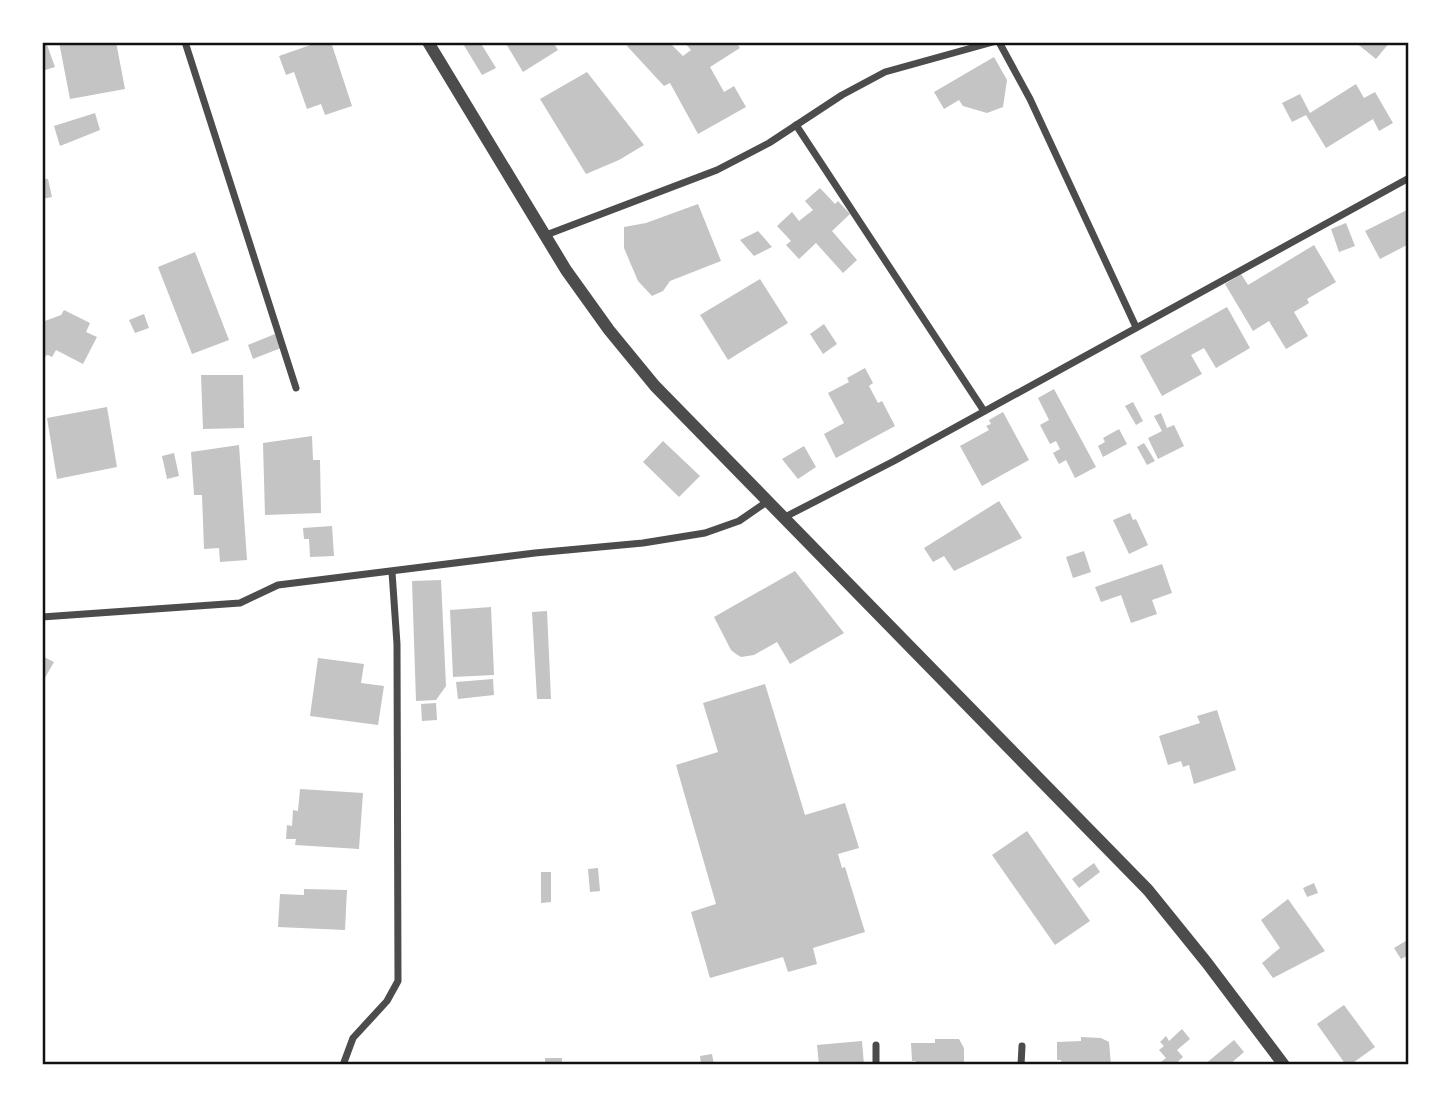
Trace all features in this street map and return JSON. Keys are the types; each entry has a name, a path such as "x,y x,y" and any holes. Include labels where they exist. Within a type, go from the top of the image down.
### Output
{"street":[{"path":"186,42 296,388"},
{"path":"428,42 566,270 609,330 655,386 1148,890 1284,1065"},
{"path":"545,235 717,170 769,143 842,95 885,72 996,42 1030,99 1136,327"},
{"path":"796,125 984,411"},
{"path":"785,517 1409,178"},
{"path":"42,617 240,603 278,585 535,553 643,543 705,533 739,521 768,501"},
{"path":"343,1065 353,1038 387,1001 398,981 397,644 392,572"},
{"path":"876,1045 876,1065"},
{"path":"1021,1065 1022,1046"}],"building":[{"path":"42,42 46,42 55,67 42,71"},
{"path":"59,42 116,42 125,89 70,99"},
{"path":"319,42 331,42 352,106 325,115 321,104 307,109 294,72 286,75 279,56"},
{"path":"462,42 480,42 496,68 482,75"},
{"path":"505,42 553,42 558,50 523,72"},
{"path":"631,42 669,42 683,56 691,50 684,42 736,42 740,48 710,67 724,92 734,86 746,107 698,134 670,83 664,86 627,46"},
{"path":"1355,42 1390,42 1376,59"},
{"path":"994,57 1007,80 1003,107 987,113 963,106 959,100 944,109 934,92"},
{"path":"587,72 644,145 619,160 586,174 540,99"},
{"path":"1356,84 1364,98 1375,92 1393,123 1379,131 1373,119 1326,148 1306,115 1292,122 1282,103 1300,94 1310,113"},
{"path":"95,113 100,130 60,146 54,126"},
{"path":"42,170 45,179 48,179 52,197 42,199"},
{"path":"820,188 835,204 838,201 850,214 832,231 857,260 843,273 816,243 799,259 786,245 791,241 777,226 792,212 799,221 813,210 805,201"},
{"path":"698,204 721,261 670,281 663,291 652,296 638,281 624,248 624,227 646,223"},
{"path":"1409,209 1409,222 1406,223 1409,229 1409,244 1380,259 1365,231"},
{"path":"1346,223 1355,246 1339,252 1331,229"},
{"path":"758,231 772,247 754,256 740,240"},
{"path":"1314,245 1336,282 1307,299 1309,303 1294,312 1308,336 1286,349 1269,321 1253,331 1225,284 1241,274 1248,285"},
{"path":"195,252 229,340 192,354 158,267"},
{"path":"760,279 788,323 728,360 700,315"},
{"path":"1227,307 1250,348 1216,368 1204,348 1191,355 1202,374 1162,396 1140,356"},
{"path":"64,310 90,323 86,332 97,337 83,364 56,350 52,357 42,357 42,322 61,315"},
{"path":"144,314 149,328 135,333 129,320"},
{"path":"824,324 837,344 823,354 810,334"},
{"path":"275,334 281,348 253,359 248,345"},
{"path":"865,368 873,383 869,386 878,403 882,401 895,426 836,458 824,434 844,423 828,393 849,382 847,378"},
{"path":"201,375 243,375 244,428 203,429"},
{"path":"1054,389 1096,467 1075,478 1066,460 1059,464 1053,453 1060,449 1056,441 1050,444 1040,425 1049,420 1038,398"},
{"path":"1133,402 1143,421 1136,425 1125,406"},
{"path":"107,407 117,467 57,479 47,418"},
{"path":"1003,412 1029,460 982,486 960,446 989,430 986,426 991,424 989,420"},
{"path":"1161,413 1167,428 1174,425 1184,446 1158,459 1148,438 1162,431 1154,416"},
{"path":"1119,429 1127,444 1103,457 1098,446 1105,442 1103,438"},
{"path":"312,436 313,460 320,460 321,513 265,515 263,443"},
{"path":"663,441 700,476 679,497 643,462"},
{"path":"1144,443 1155,461 1147,465 1137,447"},
{"path":"239,445 247,560 220,562 219,548 204,549 202,495 194,495 191,452"},
{"path":"804,446 816,467 798,479 782,459"},
{"path":"174,453 179,476 167,479 162,456"},
{"path":"999,501 1022,538 954,571 944,556 933,562 924,548"},
{"path":"1130,513 1133,520 1136,519 1148,545 1129,554 1113,520"},
{"path":"332,526 334,556 310,557 309,539 304,539 303,528"},
{"path":"1084,551 1091,572 1073,578 1066,557"},
{"path":"1162,564 1172,593 1152,600 1157,614 1131,623 1121,595 1101,602 1095,587"},
{"path":"795,571 844,633 790,664 777,642 754,655 741,657 736,654 731,650 714,617"},
{"path":"441,580 446,686 436,700 416,701 412,581"},
{"path":"491,607 494,675 453,677 450,610"},
{"path":"547,611 551,699 537,699 532,612"},
{"path":"42,656 54,662 42,683"},
{"path":"318,658 364,664 361,683 384,686 378,725 310,716"},
{"path":"493,679 494,695 458,699 456,682"},
{"path":"765,684 805,815 845,803 859,848 838,854 842,868 845,867 865,932 813,948 817,964 788,972 783,957 710,978 691,912 716,904 676,765 718,752 703,703"},
{"path":"436,703 437,720 422,721 421,704"},
{"path":"1217,710 1236,770 1194,784 1189,765 1183,767 1181,761 1168,765 1159,736 1200,723 1197,716"},
{"path":"300,789 363,793 359,849 295,845 296,839 286,839 287,825 292,826 293,810 298,811"},
{"path":"1027,831 1090,921 1055,945 992,855"},
{"path":"1094,863 1100,872 1079,888 1072,879"},
{"path":"598,868 600,891 590,892 588,869"},
{"path":"541,872 551,872 551,902 541,903"},
{"path":"1314,883 1318,893 1307,897 1303,888"},
{"path":"304,889 347,890 345,930 278,927 280,894 304,895"},
{"path":"1288,899 1325,951 1273,978 1262,963 1280,948 1261,920"},
{"path":"1409,939 1409,955 1401,959 1394,948"},
{"path":"1344,1005 1375,1047 1350,1065 1346,1065 1317,1024"},
{"path":"1182,1029 1190,1039 1177,1050 1183,1057 1174,1065 1157,1065 1166,1058 1159,1050 1164,1046 1160,1042 1166,1036 1169,1041"},
{"path":"1081,1037 1101,1038 1109,1042 1111,1065 1062,1065 1061,1060 1057,1060 1057,1042 1081,1041"},
{"path":"935,1039 959,1039 964,1048 964,1065 916,1065 916,1061 912,1061 911,1043 935,1043"},
{"path":"1234,1040 1244,1052 1229,1065 1204,1065"},
{"path":"862,1041 864,1065 819,1065 817,1045"},
{"path":"712,1054 714,1065 701,1065 700,1056"},
{"path":"545,1058 562,1058 562,1065 545,1065"}]}
